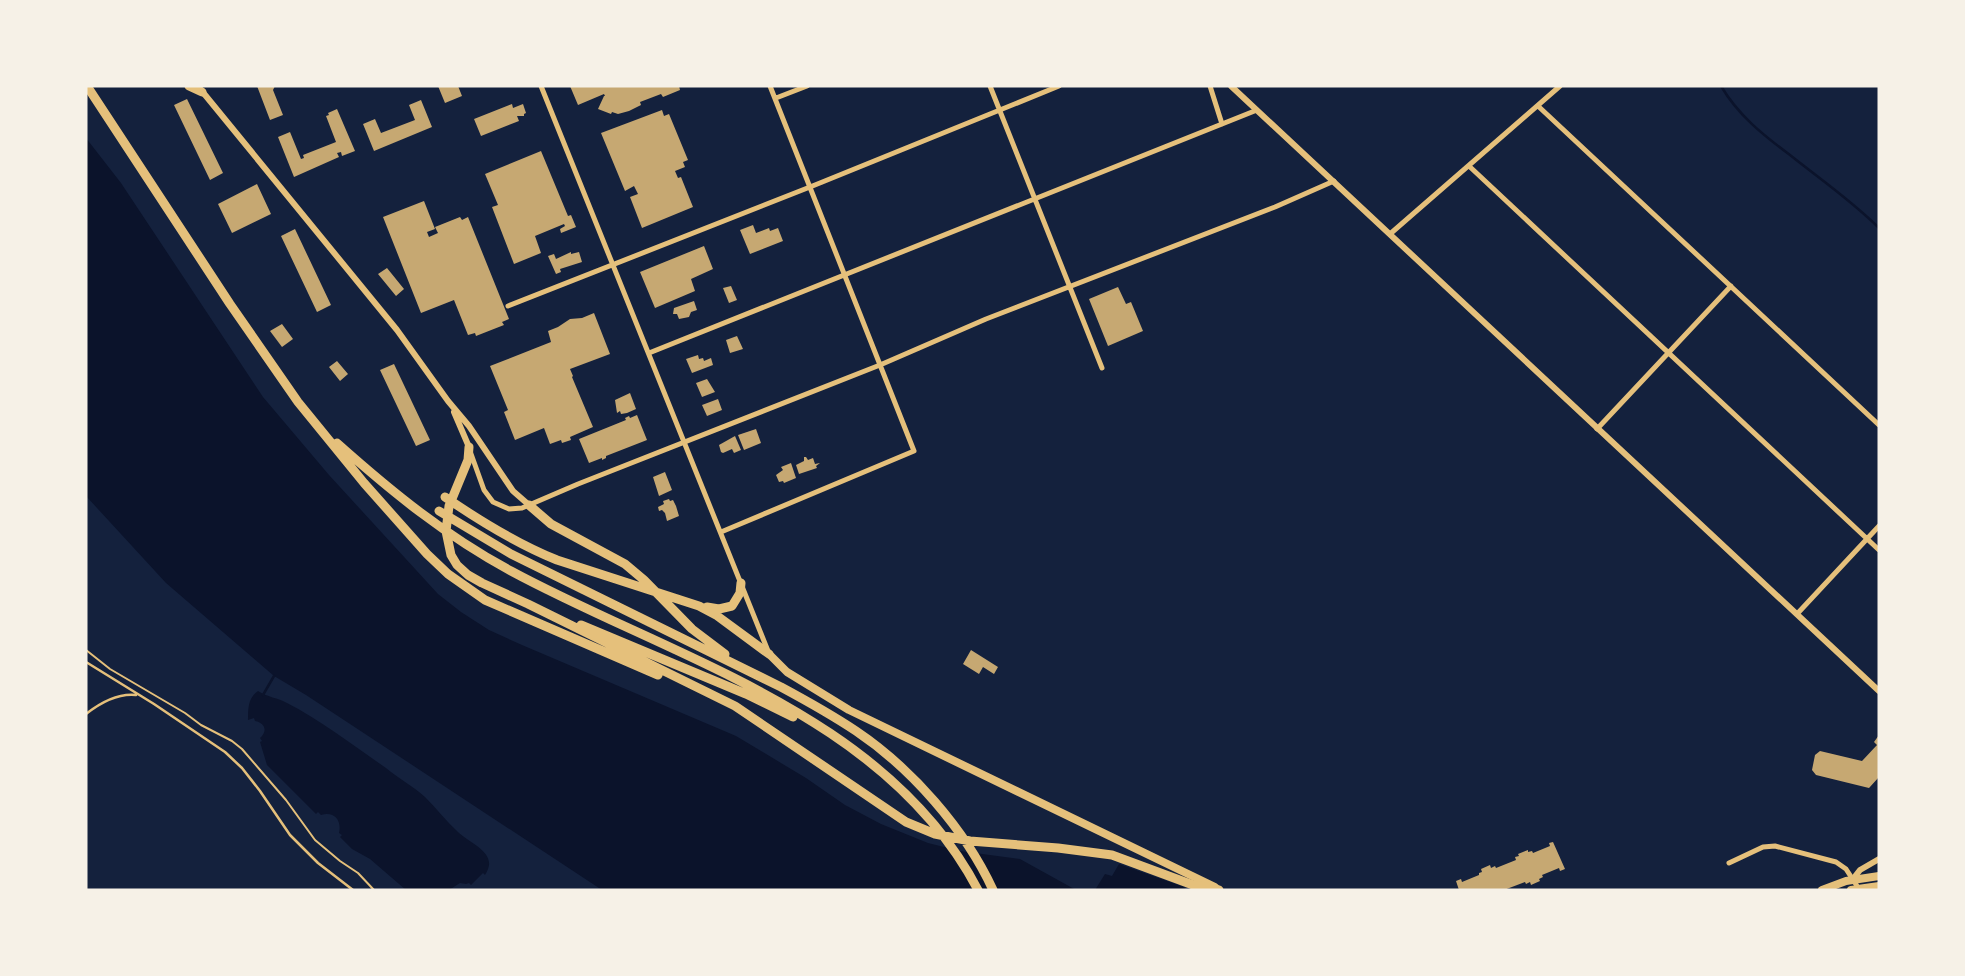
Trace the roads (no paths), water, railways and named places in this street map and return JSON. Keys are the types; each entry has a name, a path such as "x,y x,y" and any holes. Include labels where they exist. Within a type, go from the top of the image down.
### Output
{"highway":[{"path":"87,86 298,402 365,483 448,574 503,609 735,706"},
{"path":"189,86 200,89"},
{"path":"298,402 389,489 462,543 512,572 751,687 838,739 884,774 926,813 978,890"},
{"path":"469,447 466,467 449,506 446,531 451,555 468,575 735,706 906,822 935,834 970,841 1044,846 1112,855 1194,885 1220,890"},
{"path":"445,497 535,551 699,606 716,615 769,654"},
{"path":"529,506 551,524 625,564 703,639 746,670"},
{"path":"439,511 511,554 746,670 820,708 858,732 885,753 926,793 970,849 993,890"},
{"path":"699,606 732,606 740,593 741,583"},
{"path":"528,604 646,650 746,694 838,739"}],"main road":[{"path":"769,654 787,671 849,710 1220,890"},
{"path":"1822,890 1853,879 1879,876"},
{"path":"1855,889 1879,886"}],"street":[{"path":"541,86 769,654"},
{"path":"721,532 914,451 770,86"},
{"path":"776,99 807,86"},
{"path":"990,86 1102,368"},
{"path":"508,306 1059,86"},
{"path":"1210,86 1222,124"},
{"path":"1231,86 1879,691"},
{"path":"1390,234 1560,86"},
{"path":"200,89 397,330 469,426 513,491 529,506"},
{"path":"1538,106 1879,425"},
{"path":"649,353 1257,110"},
{"path":"1469,166 1879,550"},
{"path":"448,401 464,433 484,490 493,502 515,510 1334,181"},
{"path":"1597,429 1731,286"},
{"path":"1797,614 1879,526"},
{"path":"1729,863 1763,847 1775,846 1836,862 1846,869 1853,879 1855,889"},
{"path":"1853,879 1860,870 1879,859"}],"lane":[{"path":"86,662 225,752 260,790 290,835 318,863 353,890"},
{"path":"86,714 122,694 139,695"}],"water":[{"path":"86,138 121,183 263,397 329,475 438,594 461,612 489,630 522,645 736,736 845,805 881,824 928,843 960,851 1020,859 1076,890 602,890 274,676 166,583 86,496"},
{"path":"258,691 284,701 313,718 420,793 458,832 486,855 489,867 485,875 483,873 471,885 460,883 449,890 406,890 370,859 352,849 340,837 342,835 339,833 336,818 330,814 316,814 267,765 260,742 264,728 254,718 248,720 250,700"},
{"path":"1119,864 1186,890 1095,890 1105,874 1112,876"}],"waterway":[{"path":"1721,86 1735,106 1761,132 1847,199 1879,228"},
{"path":"263,695 274,676"}]}
